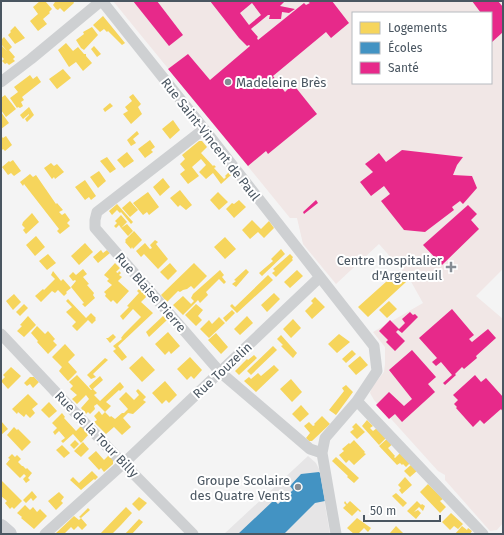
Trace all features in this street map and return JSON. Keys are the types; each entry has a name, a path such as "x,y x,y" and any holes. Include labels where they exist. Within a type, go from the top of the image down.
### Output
{"main road":[{"path":"1,527 9,534"}],"street":[{"path":"1,82 101,1"},
{"name":"Rue Saint-Vincent de Paul","path":"101,1 204,129 374,346 378,371 357,401 325,438 322,453"},
{"name":"Rue Blaise Pierre","path":"204,129 97,212 95,220 96,228 220,372 310,449 322,453"},
{"name":"Rue Touzelin","path":"45,534 124,463 320,277"},
{"name":"Rue de la Tour Billy","path":"1,334 193,534"},
{"path":"357,401 483,534"},
{"path":"322,453 336,534"}],"shaded area":[{"name":"Centre hospitalier d'Argenteuil","path":"113,1 503,1 503,269 476,296 503,319 503,523 497,530 490,531 445,480 445,475 438,471 374,400 370,393 372,387 384,372 385,364 385,347 373,332 423,303 409,278 379,244 336,284 303,244 297,218 290,218"},
{"name":"Groupe Scolaire des Quatre Vents","path":"308,456 316,463 319,469 330,534 224,534"}],"building: Logements":[{"path":"40,1 45,1 52,9 43,19 47,24 38,31 30,21 38,14 33,7"},
{"path":"54,1 73,1 74,3 64,12 60,8 58,10 56,9 53,5 55,2"},
{"path":"103,16 125,43 122,45 108,31 107,32 104,29 100,32 93,25"},
{"path":"15,26 25,38 15,44 8,35"},
{"path":"92,27 98,35 84,50 76,40 84,34 83,32"},
{"path":"4,37 12,47 9,50 15,57 13,59 15,61 9,65 2,61 4,59 1,56 1,45 7,51 1,44 1,40"},
{"path":"66,43 73,51 78,47 84,54 86,54 92,63 83,71 76,62 69,67 58,50"},
{"path":"94,46 101,54 97,57 91,49"},
{"path":"63,69 71,78 57,89 49,79"},
{"path":"30,75 33,79 37,76 41,82 22,97 24,100 21,102 23,106 17,108 10,98 18,92 14,87"},
{"path":"133,94 141,104 138,107 142,114 131,124 123,114 128,111 125,107 132,101 129,97"},
{"path":"5,95 16,109 6,117 1,110 1,98"},
{"path":"110,103 113,106 105,112 103,109"},
{"path":"29,107 34,115 27,122 25,119 29,114 23,119 20,115"},
{"path":"1,112 9,123 1,129"},
{"path":"173,120 180,130 170,139 162,129"},
{"path":"137,131 139,134 133,139 136,143 131,146 127,140"},
{"path":"1,136 3,138 6,136 12,145 5,151 3,149 1,151"},
{"path":"150,140 155,147 151,150 153,152 145,158 138,149"},
{"path":"199,141 202,141 207,147 201,153 213,166 214,165 216,167 214,168 224,179 229,172 231,175 221,184 213,173 206,179 199,172 206,165 201,159 192,167 199,176 188,184 180,174 185,170 180,164 185,159 182,155"},
{"path":"127,152 134,161 124,168 117,160"},
{"path":"107,157 116,169 110,173 100,161"},
{"path":"13,160 21,171 14,176 11,173 8,175 2,167 9,161 10,162"},
{"path":"51,163 54,166 57,164 64,172 55,179 54,177 52,179 44,168"},
{"path":"99,171 106,181 98,188 90,177"},
{"path":"30,174 33,177 36,175 56,204 57,203 63,210 59,212 62,215 65,213 70,220 67,223 70,226 60,234 57,231 59,229 24,184 23,186 20,182"},
{"path":"163,178 170,187 160,196 153,187"},
{"path":"85,180 96,196 91,200 89,197 85,200 75,187"},
{"path":"180,190 192,205 186,210 180,205 178,207 170,198"},
{"path":"148,192 159,207 149,215 147,212 143,215 133,203"},
{"path":"218,192 228,202 219,210 210,200"},
{"path":"239,200 246,207 234,218 226,209 232,203 234,204"},
{"path":"130,201 138,210 130,217 122,208"},
{"path":"117,204 133,222 131,224 121,212 120,213 117,210 112,215 109,211"},
{"path":"32,213 39,222 26,234 23,230 25,228 22,225"},
{"path":"121,215 127,222 121,228 119,225 116,228 114,226 117,223 115,221"},
{"path":"252,220 261,229 269,221 274,228 264,238 258,232 250,239 242,230"},
{"path":"127,224 133,231 128,236 121,228"},
{"path":"134,231 142,240 133,249 132,247 131,249 125,240"},
{"path":"36,236 45,247 35,256 26,245"},
{"path":"225,237 236,249 225,259 214,247"},
{"path":"155,240 158,242 156,244 168,259 158,269 144,254 141,257 136,251 145,243 150,249 152,248 150,245"},
{"path":"85,243 93,252 79,265 71,256"},
{"path":"281,249 285,254 262,276 259,273 273,261 271,259"},
{"path":"101,250 103,253 107,250 110,253 98,263 93,257"},
{"path":"48,254 56,263 47,270 39,261"},
{"path":"290,254 293,257 293,260 276,277 272,273 275,271 273,269"},
{"path":"115,263 120,268 116,272 118,273 119,271 121,273 119,275 122,277 118,281 129,291 117,304 113,300 111,302 105,296 106,294 104,292 112,285 107,281 109,279 104,275"},
{"path":"170,263 177,271 168,280 160,272"},
{"path":"194,263 207,276 194,289 191,286 180,292 178,291 167,302 161,295"},
{"path":"83,269 87,274 83,277 89,284 87,285 94,293 93,295 95,298 85,307 82,304 84,303 71,287 76,281 73,281 69,276 73,272 76,275"},
{"path":"246,269 249,272 236,287 232,284 236,281 234,280"},
{"path":"220,270 224,275 222,277 226,282 224,284 219,279 206,292 208,295 200,303 198,300 183,315 173,305 183,296 191,304 194,301 191,298 193,294"},
{"path":"297,270 303,276 290,288 284,282"},
{"path":"53,271 61,281 63,279 71,288 64,296 58,290 55,293 52,291 41,302 35,296 43,289 44,290 55,279 51,275"},
{"path":"397,272 406,282 368,317 358,307"},
{"path":"268,275 273,280 237,313 230,306 232,304 235,307"},
{"path":"140,288 147,296 141,302 153,313 118,346 127,357 122,361 113,351 116,349 113,346 122,339 121,338 124,334 141,317 133,309 123,320 120,316 129,307 127,306 139,293 137,291"},
{"path":"274,293 280,299 267,312 261,305"},
{"path":"14,294 21,302 13,310 6,301"},
{"path":"315,297 325,307 312,319 305,311 313,303 311,301"},
{"path":"68,299 86,318 91,313 96,320 92,324 88,320 77,331 72,326 76,322 66,312 72,307 66,301"},
{"path":"389,301 397,309 387,318 379,310"},
{"path":"24,304 28,308 20,316 16,312"},
{"path":"196,304 203,310 198,316 202,320 196,326 185,315"},
{"path":"232,310 235,313 226,322 223,318"},
{"path":"28,316 36,325 24,337 17,331"},
{"path":"163,316 167,320 149,337 146,332"},
{"path":"247,316 253,323 240,335 234,329"},
{"path":"219,317 225,323 209,338 200,329 209,320 212,324"},
{"path":"293,319 301,328 291,338 283,329"},
{"path":"37,326 45,334 48,331 55,339 53,341 57,345 48,354 31,333"},
{"path":"168,332 180,346 171,354 169,351 165,355 155,344"},
{"path":"216,333 228,347 221,354 208,340"},
{"path":"113,334 116,337 110,343 106,338"},
{"path":"339,334 350,342 337,353 328,344"},
{"path":"281,335 297,353 293,358 281,346 283,345 277,339"},
{"path":"65,344 75,355 68,362 77,372 68,381 59,371 62,367 52,357"},
{"path":"273,346 277,350 251,375 247,371"},
{"path":"352,350 356,354 346,363 342,359"},
{"path":"254,355 257,358 239,375 235,371 247,359 248,360"},
{"path":"142,356 155,370 142,382 129,368"},
{"path":"360,356 368,365 356,375 348,366"},
{"path":"190,357 202,370 194,379 191,376 187,380 177,369"},
{"path":"105,358 108,360 93,374 96,377 91,379 87,375"},
{"path":"274,365 279,370 256,392 244,381 249,377 251,379 258,373 261,376"},
{"path":"11,367 21,376 8,389 1,381 5,377 3,375"},
{"path":"77,375 91,390 89,386 100,376 103,380 93,389 97,393 94,395 100,401 120,382 124,387 106,402 111,406 105,412 97,404 94,406 95,409 90,414 88,412 86,414 81,408 89,399 86,395 77,404 72,399 77,395 70,389 73,386 69,382"},
{"path":"30,377 34,377 39,382 33,388 30,384 27,386 24,383"},
{"path":"291,379 302,392 292,402 280,389"},
{"path":"165,381 177,395 169,403 166,400 162,404 152,393"},
{"path":"346,385 353,392 336,415 329,410 344,391 342,388"},
{"path":"138,389 146,397 143,400 146,402 133,414 128,413 123,418 131,427 122,435 114,427 106,434 94,422 97,420 94,416 99,411 102,415 105,412 110,417 111,416 115,419 128,409 119,399 126,392 134,400 139,395 136,391"},
{"path":"28,394 38,404 32,409 35,413 30,418 26,414 24,417 18,412 17,414 12,409"},
{"path":"49,402 57,411 49,418 41,410"},
{"path":"301,405 309,414 300,422 292,414"},
{"path":"62,413 65,417 64,418 76,431 81,426 89,434 81,443 73,434 63,443 61,441 65,438 59,431 55,435 53,432 57,428 52,423"},
{"path":"322,416 330,424 312,441 309,441 306,438 310,433 304,426 309,422 313,426 315,425 314,424"},
{"path":"367,420 373,426 370,428 373,431 377,428 386,438 379,445 362,426"},
{"path":"1,421 8,429 1,435"},
{"path":"356,423 365,432 357,439 350,432 354,429 352,427"},
{"path":"14,427 31,442 22,451 7,435"},
{"path":"389,437 395,442 388,448 395,456 394,457 395,458 401,452 411,462 406,467 400,463 397,465 379,446"},
{"path":"75,440 79,444 74,449 70,445"},
{"path":"354,440 366,454 354,465 349,460 346,463 339,455 344,451 342,449"},
{"path":"83,442 89,449 81,457 74,451"},
{"path":"62,445 70,453 64,458 56,450"},
{"path":"96,451 104,460 109,455 113,459 113,464 104,472 101,468 99,470 88,458"},
{"path":"12,454 15,457 17,455 21,459 18,462 32,473 28,478 30,480 26,483 23,479 26,476 24,474 20,478 6,464 10,459 8,458"},
{"path":"336,457 359,478 354,483 332,461"},
{"path":"412,464 418,470 410,477 404,471"},
{"path":"92,471 98,477 81,490 70,480 73,477 79,483"},
{"path":"405,477 412,485 402,494 399,490 401,488 398,485"},
{"path":"1,480 22,501 14,509 12,507 10,509 5,503 7,501 1,496"},
{"path":"428,484 443,499 440,501 446,507 440,513 420,492"},
{"path":"32,491 37,497 33,501 31,498 26,503 23,500"},
{"path":"59,492 64,497 61,501 63,503 56,510 48,501"},
{"path":"396,493 407,503 403,507 392,496"},
{"path":"139,497 147,503 139,511 132,504"},
{"path":"345,501 347,504 350,501 361,511 360,512 358,510 352,516 343,508 346,505 344,503"},
{"path":"417,501 421,505 422,504 425,506 423,511 419,507 414,512 418,510 421,513 416,519 407,511"},
{"path":"25,505 30,510 33,507 37,512 40,509 47,516 34,529 17,513"},
{"path":"126,507 132,513 121,525 112,534 100,534"},
{"path":"88,508 90,510 81,518 79,517"},
{"path":"451,513 463,524 458,529 454,526 450,530 442,522"},
{"path":"74,516 79,520 81,518 87,525 82,530 78,526 74,530 71,527 64,534 55,534"},
{"path":"357,518 371,528 368,532 364,528 358,534 354,534 347,528"},
{"path":"139,519 143,522 132,534 125,534"},
{"path":"396,526 404,534 390,533"},
{"path":"462,526 467,530 468,528 472,531 470,534 455,534"}],"building: Écoles":[{"path":"319,472 325,501 315,503 284,534 238,534 273,501 278,504 293,490 290,486 301,474"}],"building: Santé":[{"path":"133,1 157,1 183,35 169,46"},
{"name":"Madeleine Brès","path":"210,1 285,1 280,6 295,9 289,13 282,12 281,19 269,19 270,15 268,15 252,28 251,29 258,37 258,40 304,3 306,5 310,3 307,1 332,1 349,23 331,38 326,32 273,76 285,92 293,84 317,114 268,154 266,151 248,166 168,69 188,54 210,80 250,46 247,46","holes":["252,3 261,15 249,25 240,13"]},
{"path":"472,1 498,1 503,7 503,32 492,42 492,12 480,12"},
{"path":"402,150 463,157 457,165 453,175 472,176 477,188 463,204 460,201 452,207 454,210 425,232 404,230 381,201 390,194 384,186 371,196 360,182 373,172 365,164 379,153 386,162"},
{"path":"316,200 318,203 304,214 303,212"},
{"path":"468,205 477,214 471,220 479,229 442,265 423,245"},
{"path":"452,309 474,335 469,339 472,342 488,329 496,338 476,356 477,358 464,369 462,367 445,385 443,383 452,375 441,362 436,366 432,362 437,358 419,338"},
{"path":"410,312 418,317 402,333 398,330 396,332 405,341 395,351 386,342 388,340 379,331 390,320 399,329 405,323 402,319"},
{"path":"412,350 436,377 428,384 435,392 402,422 395,414 389,419 376,405 389,392 404,406 412,399 389,370"},
{"path":"475,375 481,382 486,378 503,397 503,412 501,409 484,424 480,420 473,427 456,408 457,407 454,404 458,400 453,395"}],"place":[{"name":"Madeleine Brès","path":"228,82"},
{"name":"Centre hospitalier d'Argenteuil","path":"451,267"},
{"name":"Groupe Scolaire des Quatre Vents","path":"298,487"}]}
